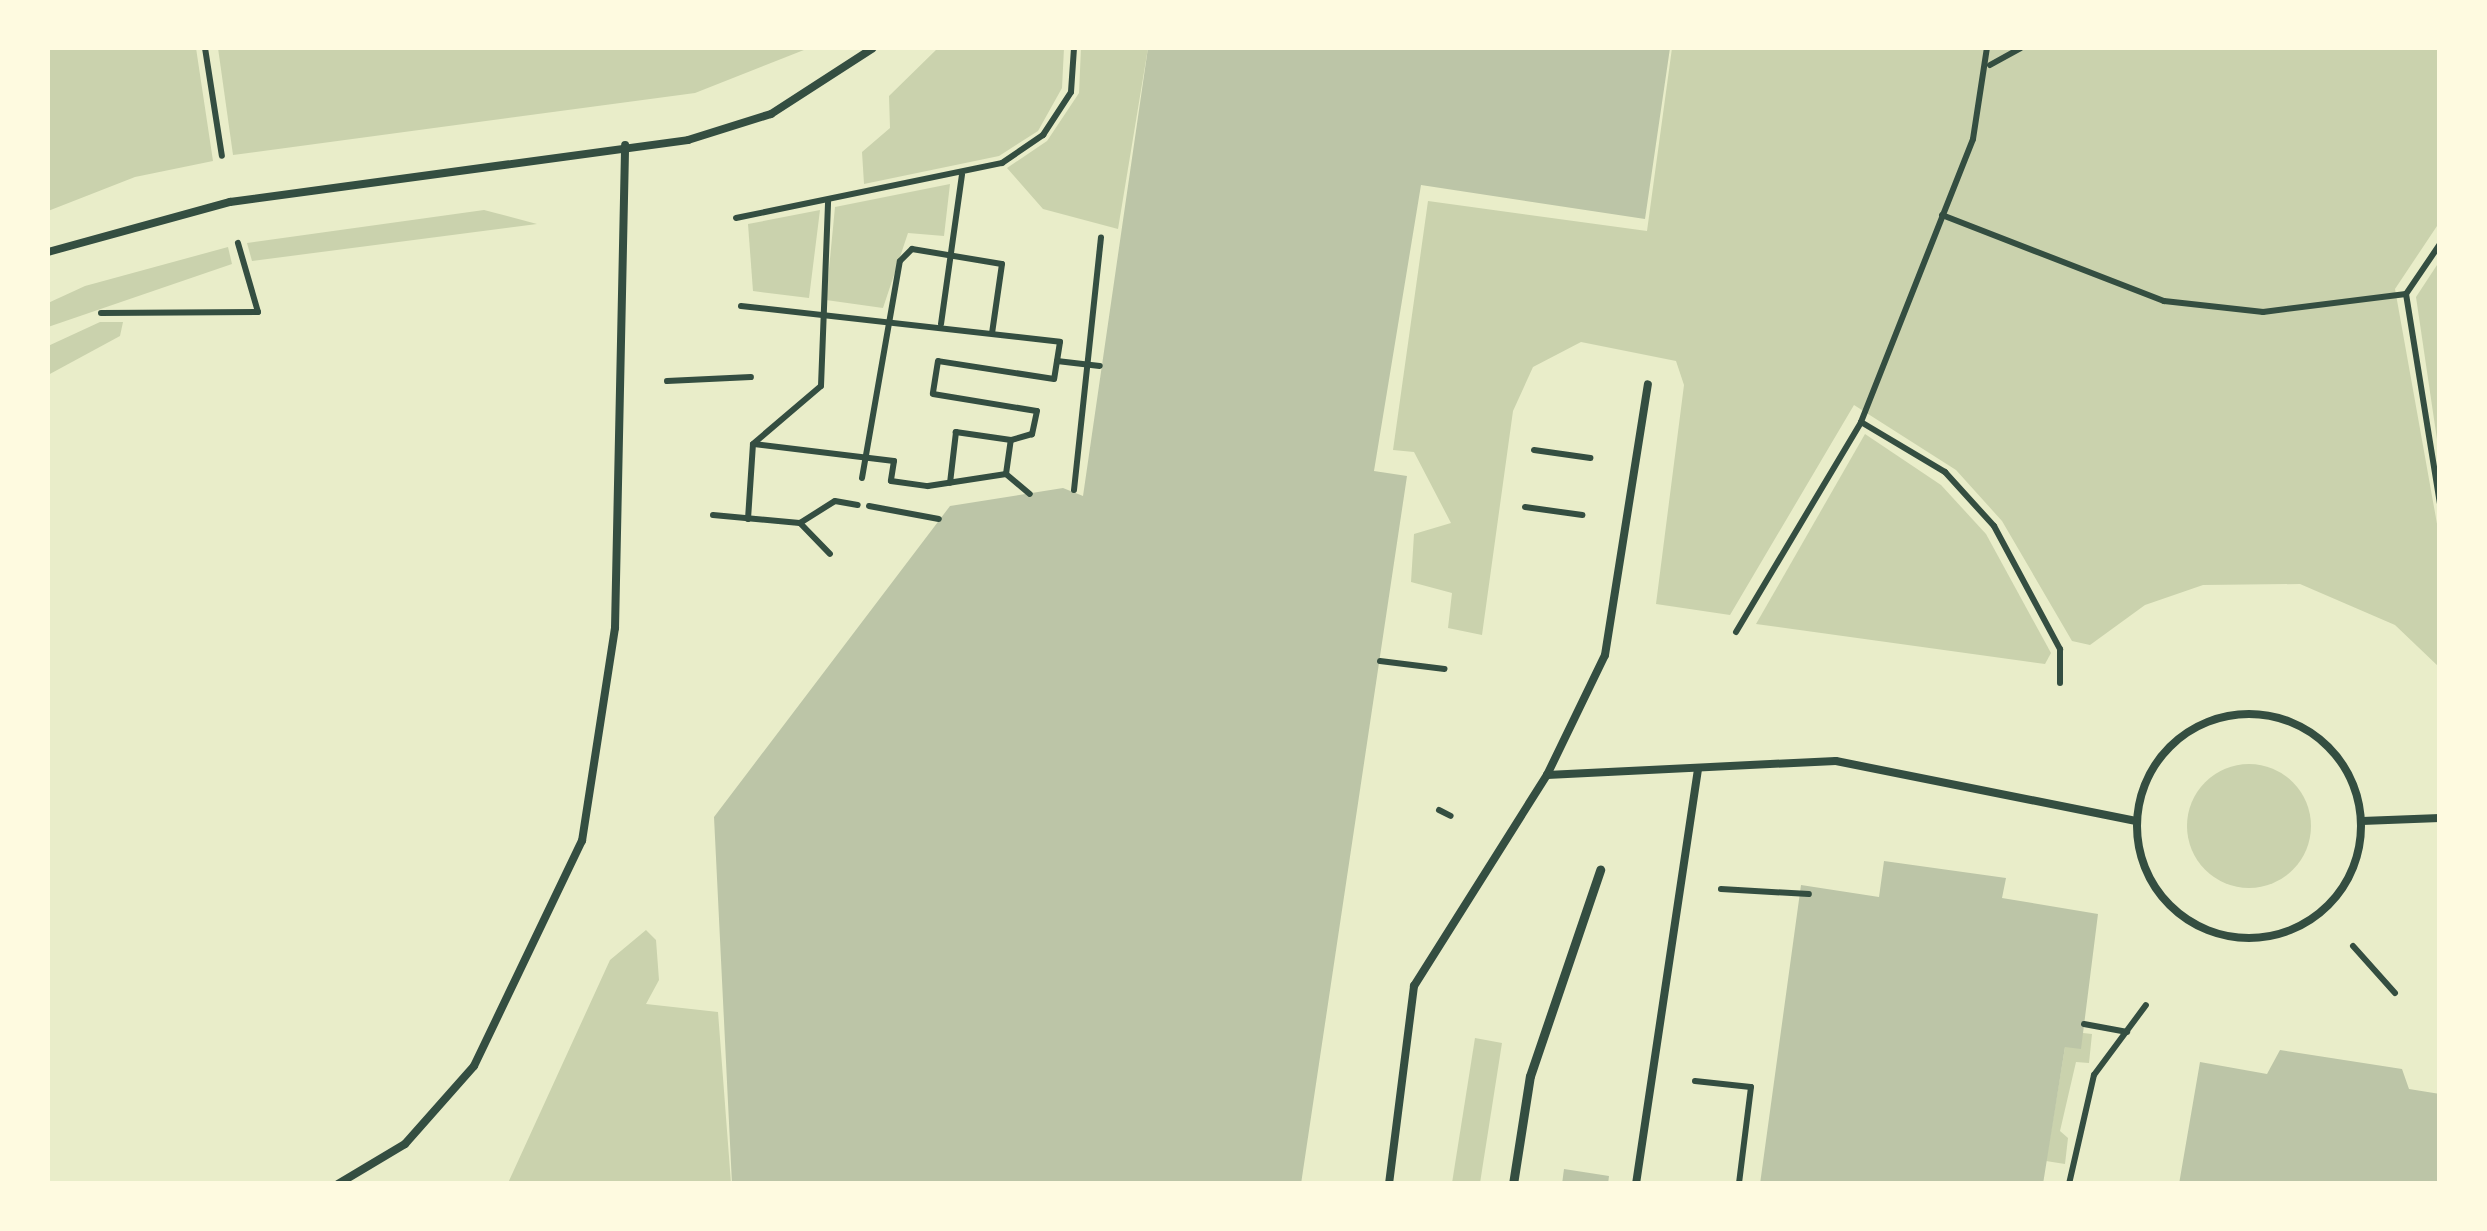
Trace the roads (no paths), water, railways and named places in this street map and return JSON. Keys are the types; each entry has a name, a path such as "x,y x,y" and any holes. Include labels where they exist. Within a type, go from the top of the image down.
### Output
{"street":[{"path":"1513,1184 1530,1076 1600,870"}],"lane":[{"path":"48,252 230,202 688,140 772,114 873,48"},
{"path":"338,1184 405,1144 474,1066 582,841 615,628 625,146"},
{"path":"1389,1184 1414,986 1547,775 1605,654 1648,384"},
{"path":"2230,714 2304,728 2334,751 2362,821 2342,891 2318,917 2248,940 2213,933 2168,904 2140,857 2136,821 2164,751 2230,714"},
{"path":"1547,775 1836,761 2136,821"},
{"path":"1636,1184 1698,770"},
{"path":"2362,821 2440,818"}]}
